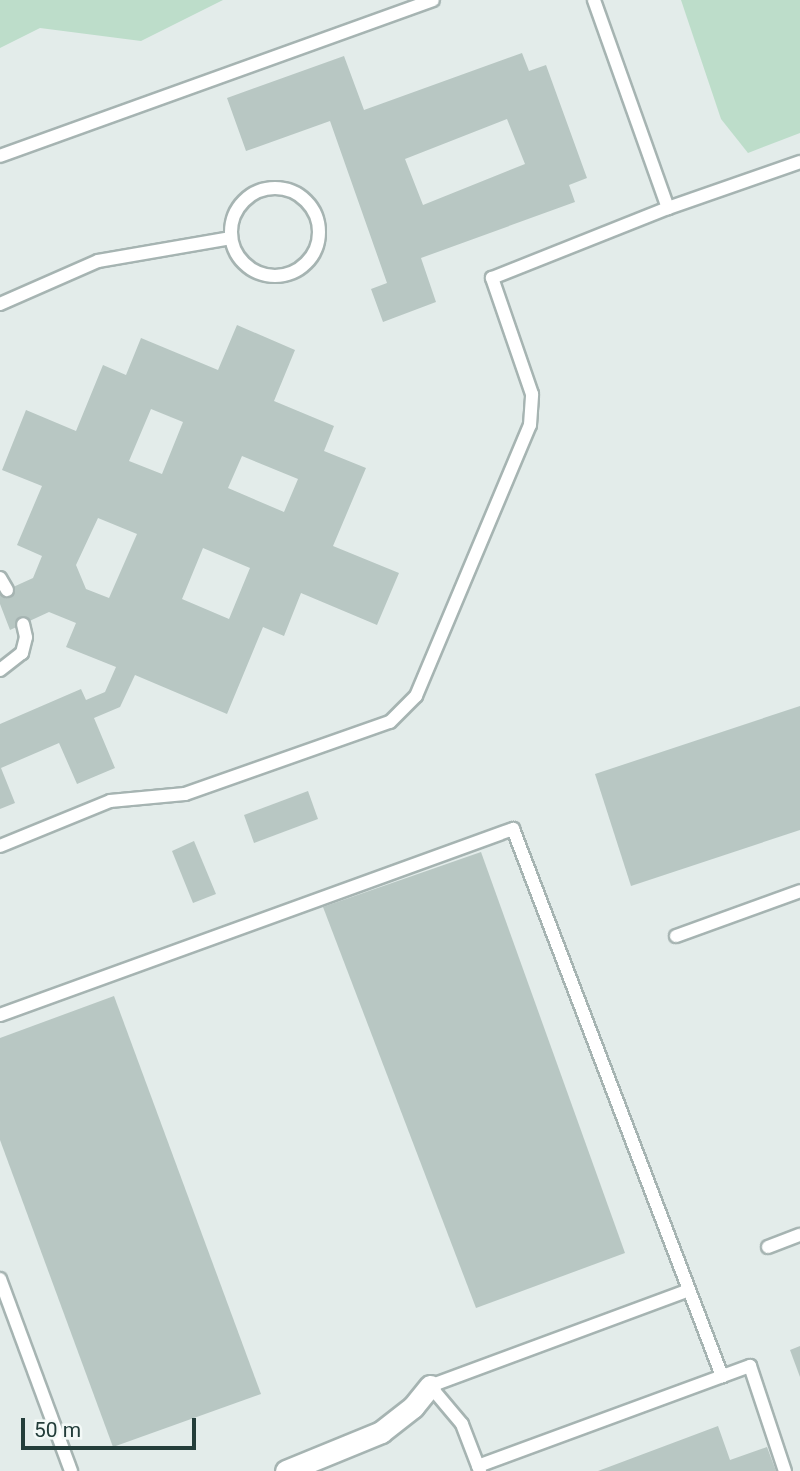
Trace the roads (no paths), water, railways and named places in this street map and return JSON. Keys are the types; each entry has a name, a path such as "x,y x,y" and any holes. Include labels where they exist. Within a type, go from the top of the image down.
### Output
{"street":[{"path":"286,1471 381,1432 414,1407 430,1386"}],"lane":[{"path":"0,156 433,0"},
{"path":"594,0 668,208"},
{"path":"0,846 110,801 185,794 390,722 403,712 416,696 530,425 531,394 492,278 668,208 800,162"},
{"path":"271,188 300,195 313,211 318,230 309,258 284,274 254,270 239,257 232,238 233,218 244,201 271,188"},
{"path":"0,304 99,261 232,238"},
{"path":"0,670 22,653 26,638 23,624"},
{"path":"0,1015 513,829 722,1376"},
{"path":"676,936 800,891"},
{"path":"768,1247 800,1235"},
{"path":"0,1279 71,1471"},
{"path":"689,1290 430,1386 463,1424 479,1469 750,1366 785,1471"}]}
